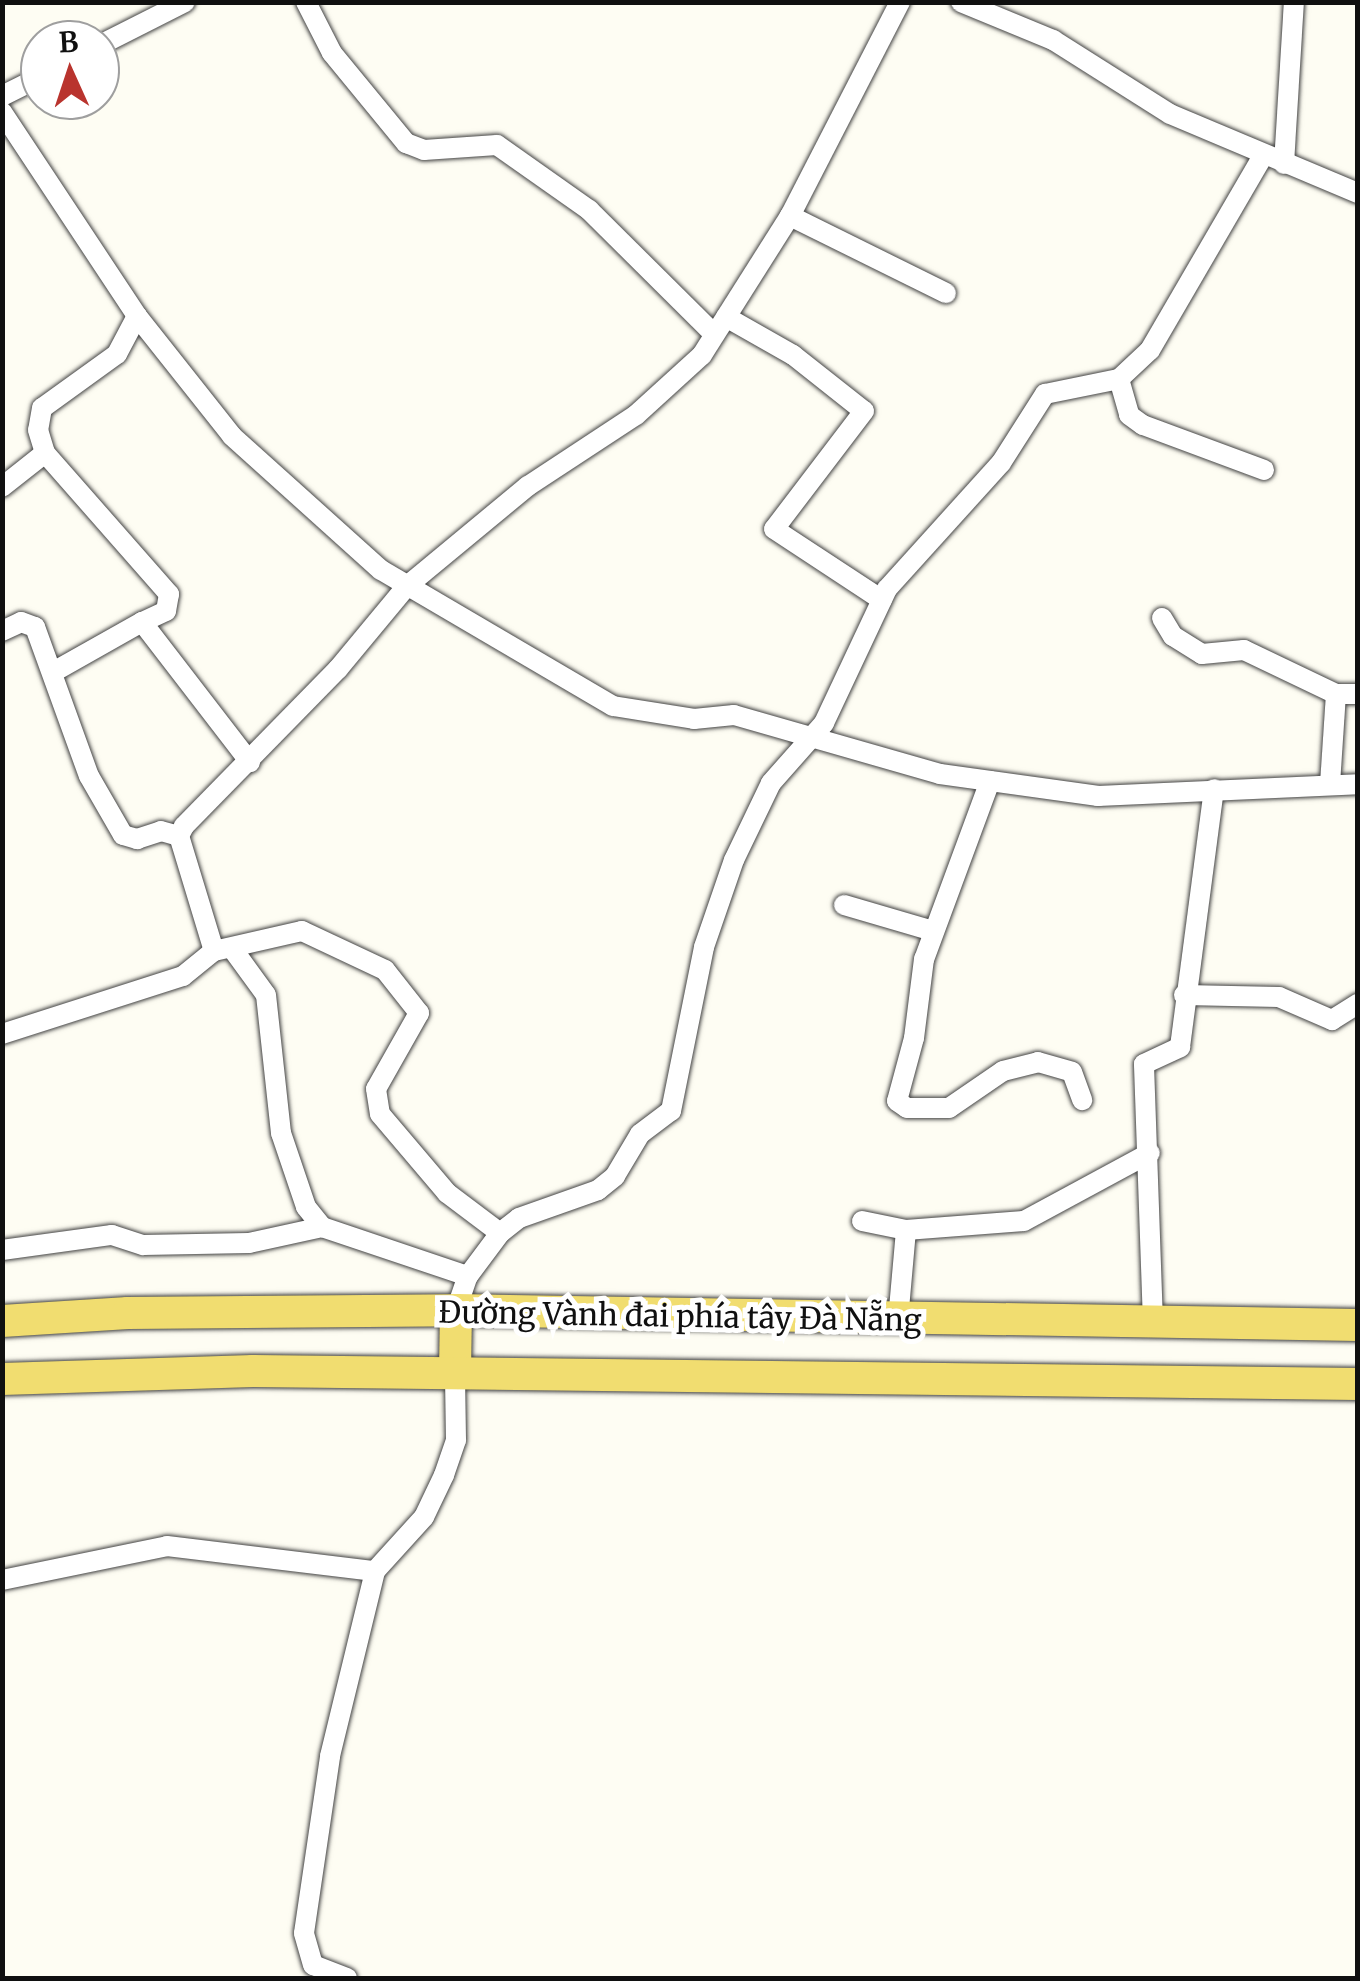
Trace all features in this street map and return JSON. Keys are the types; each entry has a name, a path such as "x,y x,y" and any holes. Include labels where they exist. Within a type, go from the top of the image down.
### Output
{"main road":[{"name":"Đường Vành đai phía tây Đà Nẵng","path":"2,1321 128,1313 456,1310 1358,1325"},
{"path":"456,1310 456,1373"},
{"name":"Đường Vành đai phía tây Đà Nẵng","path":"2,1379 97,1372 456,1373 1358,1384"}],"street":[{"path":"120,36 185,2"},
{"path":"306,2 332,53 406,144 424,150 497,145 589,210 719,325 793,355 864,410 774,528 882,600"},
{"path":"178,836 408,586 528,486 636,414 702,355 790,216 900,2"},
{"path":"961,2 1053,40 1170,114 1358,194"},
{"path":"1284,164 1294,2"},
{"path":"2,112 137,316 232,436 338,536 408,586 613,706 694,719 734,715 806,739 990,781 1098,796 1358,784"},
{"path":"456,1310 468,1276 500,1233 519,1218 598,1190 615,1176 640,1134 670,1111 704,947 734,860 771,783 806,739 824,724 882,600 910,556 1001,463 1045,394 1119,379 1150,350 1263,156"},
{"path":"790,216 946,293"},
{"path":"55,670 166,611 170,594 45,452 38,430 42,408 117,354 137,316"},
{"path":"1119,379 1129,415 1143,425 1264,470"},
{"path":"2,488 45,452"},
{"path":"1162,618 1186,647 1202,654 1259,654 1336,694 1358,694"},
{"path":"2,631 21,622 35,626 55,670 89,776 117,828 130,839 161,830 178,836 224,951 266,995 281,1134 306,1207 322,1227"},
{"path":"142,622 250,762"},
{"path":"1330,784 1336,694"},
{"path":"990,781 933,932 914,1038 898,1090 901,1106 948,1108 1002,1071 1038,1062 1072,1072 1082,1100"},
{"path":"1153,1323 1144,1064 1180,1047 1214,789"},
{"path":"844,905 933,932"},
{"path":"2,1034 182,976 224,951 302,931 384,970 420,1013 376,1089 380,1114 448,1194 500,1233"},
{"path":"1184,995 1279,997 1332,1020 1358,1004"},
{"path":"862,1222 906,1230 1024,1221 1150,1153"},
{"path":"2,1250 112,1235 143,1245 249,1242 322,1227 468,1276"},
{"path":"898,1320 906,1230"},
{"path":"347,1978 322,1972 307,1956 305,1892 330,1756 375,1571 424,1516 444,1475 456,1440 456,1373"},
{"path":"2,1580 167,1546 375,1571"}]}
